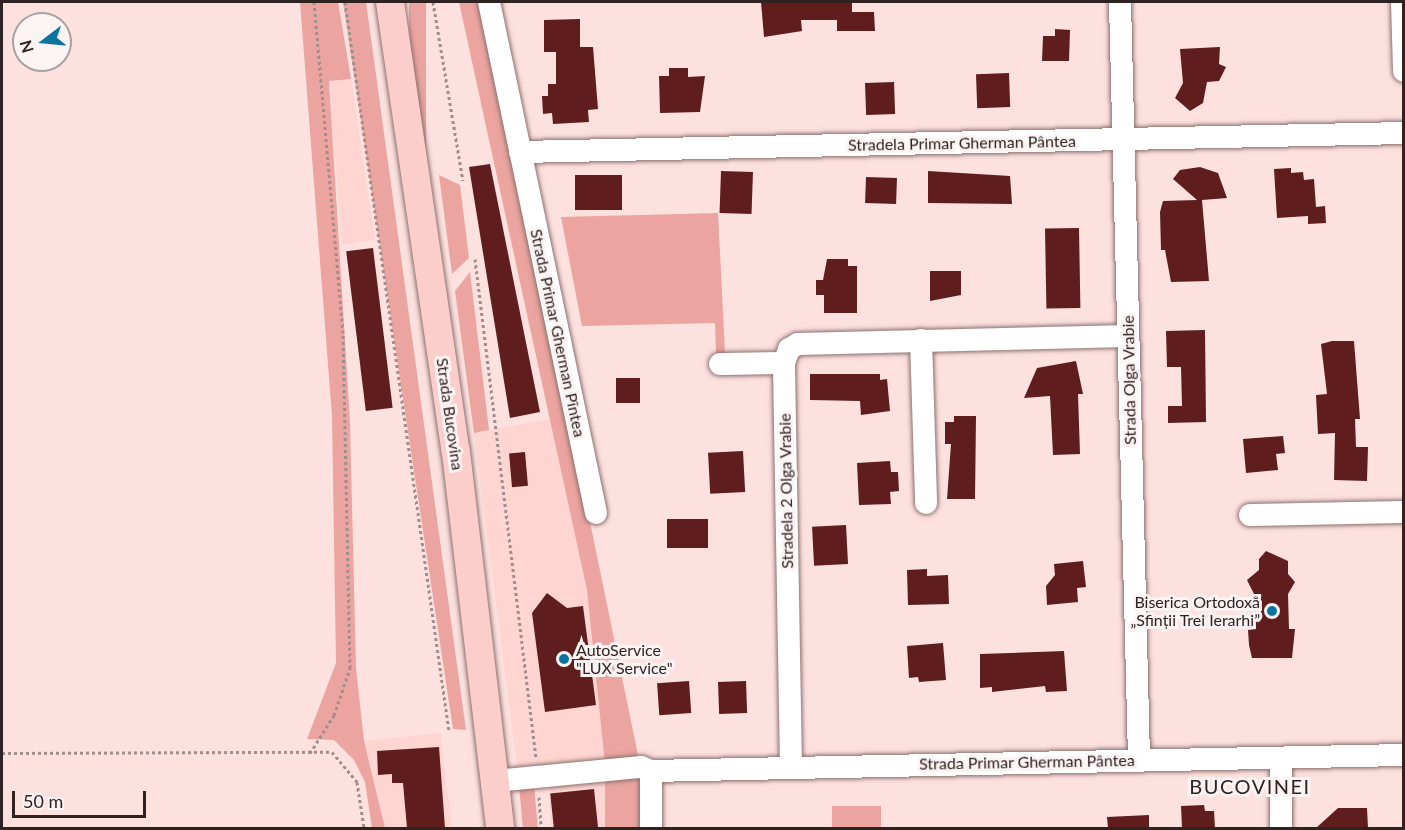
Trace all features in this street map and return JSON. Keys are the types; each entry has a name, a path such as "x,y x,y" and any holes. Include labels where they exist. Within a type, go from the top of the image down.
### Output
{"main road":[{"name":"Strada Bucovina","path":"390,2 456,452 500,828"}],"street":[{"path":"489,2 520,153"},
{"name":"Strada Olga Vrabie","path":"1120,2 1139,759"},
{"path":"1402,2 1404,71"},
{"name":"Stradela Primar Gherman Pântea","path":"520,153 1404,133"},
{"name":"Strada Primar Gherman Pîntea","path":"520,153 596,513"},
{"path":"720,364 784,363 789,349 798,344 1127,336"},
{"path":"921,340 926,502"},
{"name":"Stradela 2 Olga Vrabie","path":"784,363 790,767"},
{"path":"1250,515 1404,512"},
{"name":"Strada Primar Gherman Pântea","path":"495,781 641,767 651,771 1404,755"},
{"path":"1281,758 1281,828"},
{"path":"651,771 651,828"}],"path":[{"path":"310,753 334,715 350,668 343,333 314,2"},
{"path":"345,2 449,730"},
{"path":"433,2 464,181"},
{"path":"475,259 542,828"},
{"path":"2,753 332,752 347,766 357,782 364,828"}],"shaded area":[{"path":"300,2 338,2 351,79 329,81 350,422 356,668 364,741 385,828 372,828 365,782 354,760 334,740 307,739 336,663 332,416"},
{"path":"343,2 366,2 466,730 453,729"},
{"path":"409,2 426,2 426,161 409,161"},
{"path":"459,2 483,2 639,760 605,764 587,590"},
{"path":"351,79 375,240 342,245 329,81"},
{"path":"439,175 460,185 469,258 452,274"},
{"path":"718,213 725,353 716,353 715,323 582,326 561,217"},
{"path":"470,272 489,430 474,433 455,291"},
{"path":"550,419 587,590 605,764 518,773 474,433"},
{"path":"440,733 452,828 385,828 364,741"},
{"path":"605,774 642,774 642,828 605,828"},
{"path":"605,777 607,828 551,828 549,779"},
{"path":"534,784 538,828 523,828 519,785"},
{"path":"832,806 881,806 881,828 832,828"}],"building":[{"path":"761,2 852,2 852,12 874,12 875,31 837,31 837,20 801,20 802,31 764,37"},
{"path":"580,19 580,47 593,47 598,109 588,110 589,122 553,124 552,113 543,114 542,96 548,96 548,84 556,84 556,52 544,52 544,20"},
{"path":"1055,29 1070,30 1069,61 1042,61 1043,36 1055,36"},
{"path":"1220,47 1219,64 1226,67 1219,81 1207,82 1203,103 1190,111 1175,98 1183,83 1180,49"},
{"path":"669,68 688,68 688,77 705,76 700,112 660,113 659,76 669,76"},
{"path":"1009,73 1010,107 977,108 976,74"},
{"path":"894,82 895,114 866,115 865,83"},
{"path":"490,164 540,412 510,418 469,167"},
{"path":"1200,167 1218,173 1227,198 1202,200 1209,281 1171,282 1165,250 1161,250 1160,212 1163,201 1197,200 1173,179 1180,170"},
{"path":"1291,168 1291,173 1303,172 1304,180 1314,179 1316,207 1325,206 1326,223 1308,224 1308,216 1277,218 1274,169"},
{"path":"721,171 753,172 752,214 720,213"},
{"path":"928,171 1010,176 1012,204 928,203"},
{"path":"575,175 622,175 622,210 575,210"},
{"path":"866,177 897,178 896,204 865,203"},
{"path":"1079,228 1080,308 1046,309 1045,229"},
{"path":"373,248 393,408 366,411 346,251"},
{"path":"827,259 848,259 848,266 857,266 857,313 824,313 824,295 816,295 816,280 823,280"},
{"path":"930,271 961,271 961,295 930,301"},
{"path":"1205,330 1206,422 1168,423 1168,406 1182,406 1181,367 1167,367 1166,331"},
{"path":"1332,341 1354,341 1360,419 1355,419 1356,447 1368,447 1367,481 1334,480 1335,433 1318,434 1316,395 1327,394 1321,344"},
{"path":"1076,361 1083,394 1078,394 1080,454 1053,455 1050,396 1024,398 1037,368"},
{"path":"810,374 880,374 880,380 887,379 890,411 861,415 860,401 810,400"},
{"path":"616,378 640,378 640,403 616,403"},
{"path":"954,416 976,416 975,499 947,499 951,444 945,444 945,422 954,422"},
{"path":"1283,436 1285,453 1276,454 1278,470 1246,473 1243,439"},
{"path":"743,451 745,492 710,494 708,453"},
{"path":"525,452 528,486 512,487 509,453"},
{"path":"890,461 891,472 898,472 899,491 890,492 891,504 859,505 857,463"},
{"path":"667,519 708,519 708,548 667,548"},
{"path":"846,525 848,564 814,566 812,527"},
{"name":"Biserica Ortodoxă „Sfinții Trei Ierarhi”","path":"1266,551 1288,561 1288,574 1295,582 1288,594 1289,629 1295,629 1292,658 1252,658 1248,630 1256,629 1254,594 1247,580 1259,570 1259,559"},
{"path":"1083,561 1086,587 1077,588 1078,602 1047,605 1046,586 1055,575 1054,564"},
{"path":"927,569 927,576 948,575 949,604 908,605 907,570"},
{"name":"AutoService \"LUX Service\"","path":"547,593 567,608 583,606 596,705 545,712 532,613"},
{"path":"943,643 946,680 919,682 918,677 909,678 907,646"},
{"path":"1064,651 1067,691 1046,692 1045,686 992,692 992,687 980,688 980,654"},
{"path":"689,681 691,713 659,715 657,683"},
{"path":"746,681 747,713 719,714 718,682"},
{"path":"439,747 445,828 407,828 403,783 392,783 392,774 378,775 377,751"},
{"path":"594,789 598,828 554,828 550,794"},
{"path":"1204,805 1205,811 1214,811 1215,828 1182,828 1181,806"},
{"path":"1338,808 1367,808 1368,828 1316,828"},
{"path":"1149,815 1149,828 1108,828 1107,817"}],"place":[{"name":"Biserica Ortodoxă „Sfinții Trei Ierarhi”","path":"1272,611"},
{"name":"AutoService \"LUX Service\"","path":"564,659"}],"district":[{"name":"BUCOVINEI","path":"1250,786"}]}
